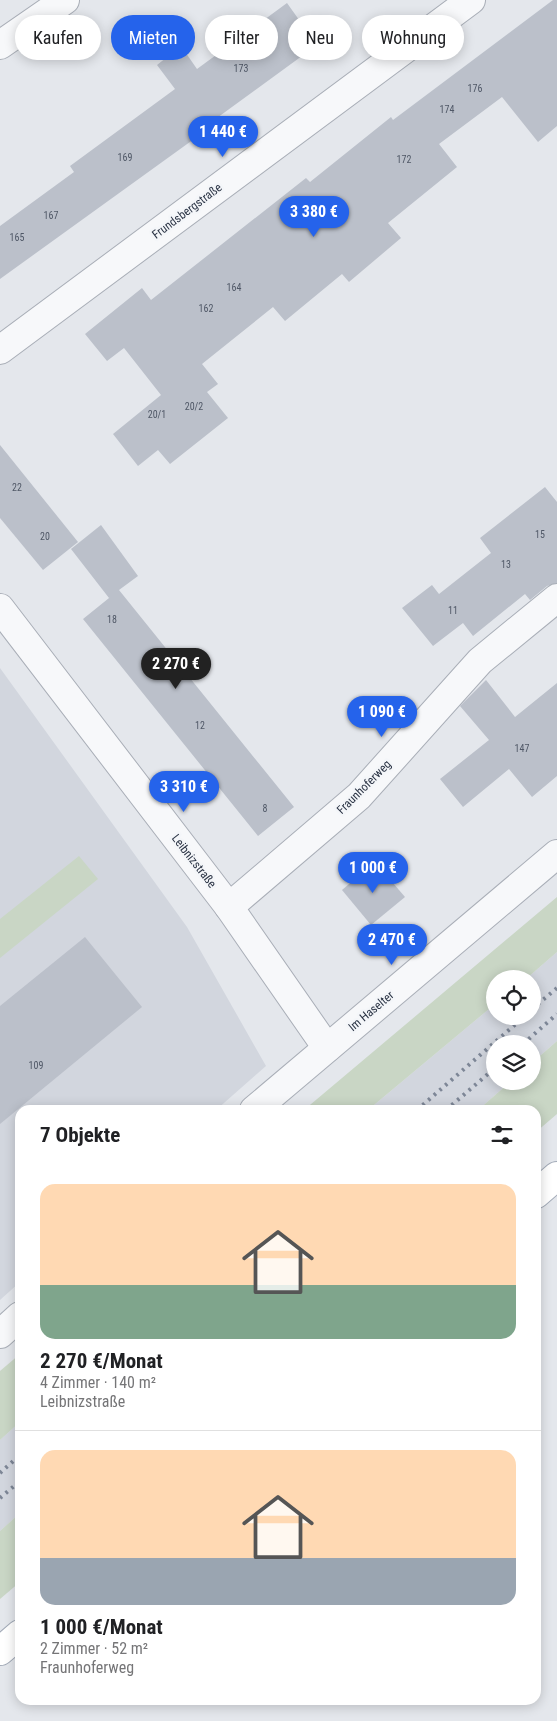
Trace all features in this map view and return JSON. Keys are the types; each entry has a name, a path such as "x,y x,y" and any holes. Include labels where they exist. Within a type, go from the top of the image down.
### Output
{"main road":[{"path":"541,1190 557,1176"},
{"path":"0,1651 15,1638"}],"street":[{"path":"0,45 65,0"},
{"name":"Frundsbergstraße","path":"0,350 471,0"},
{"name":"Fraunhoferweg","path":"229,907 360,796 480,661 557,598"},
{"name":"Leibnizstraße","path":"0,608 229,907 327,1048"},
{"name":"Im Haselter","path":"260,1105 557,854"},
{"path":"0,1334 15,1320"}],"shaded area":[{"path":"0,668 187,927 266,1066 222,1105 15,1105 15,1286 0,1300"},
{"path":"557,952 557,1041 541,1055 541,1035 486,1035 486,1090 501,1090 484,1105 374,1105 486,1012 486,1025 541,1025 541,970 536,970"},
{"path":"15,1426 15,1518 0,1531 0,1440"}],"green space":[{"path":"79,856 98,879 0,958 0,919"},
{"path":"557,897 557,952 536,970 486,970 486,1012 374,1105 310,1105"},
{"path":"557,1041 557,1114 541,1128 541,1105 484,1105 501,1090 541,1090 541,1055"},
{"path":"15,1358 15,1426 0,1440 0,1371"},
{"path":"15,1518 15,1586 0,1599 0,1531"}],"building":[{"path":"553,0 557,0 557,126 538,142 502,97 439,144 457,167 388,223 401,238 349,282 342,274 285,321 273,307 202,364 218,384 207,392 228,418 170,464 158,450 138,466 113,434 161,395 124,348 107,361 85,334 142,288 151,300 306,178 310,182 391,117 393,120"},
{"path":"287,3 296,15 288,15 288,60 296,60 199,131 201,134 0,279 0,226 74,172 70,166 175,89 157,65 163,60 191,60 197,69 209,60 278,60 278,15 271,15"},
{"path":"0,445 78,542 43,570 0,518"},
{"path":"545,487 557,502 557,583 547,586 530,600 525,594 473,636 463,623 433,646 402,608 432,585 439,594 491,553 480,538"},
{"path":"101,525 138,576 119,590 294,807 258,836 83,619 114,594 109,598 71,549"},
{"path":"486,680 515,717 557,683 557,776 532,797 509,769 463,807 440,779 489,740 460,706"},
{"path":"375,862 405,897 371,925 342,890"},
{"path":"85,937 142,1007 23,1105 15,1105 15,1112 0,1124 0,1006"}],"railway":[{"path":"541,1001 557,988"},
{"path":"533,1035 557,1014"},
{"path":"423,1105 515,1025"},
{"path":"452,1105 486,1076"},
{"path":"0,1473 15,1460"},
{"path":"0,1498 15,1485"}]}
